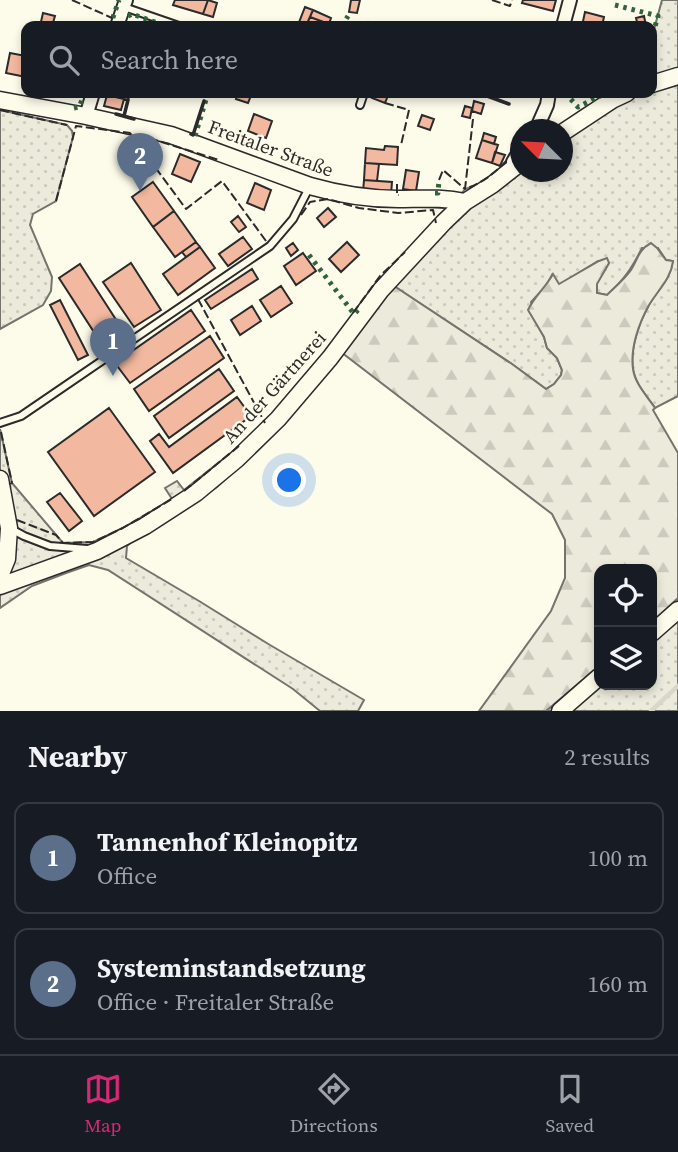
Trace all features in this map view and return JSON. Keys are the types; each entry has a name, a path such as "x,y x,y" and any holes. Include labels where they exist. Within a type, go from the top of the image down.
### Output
{"street":[{"path":"564,21 570,0"},
{"path":"119,21 125,4"},
{"path":"657,82 678,76"},
{"path":"86,116 91,98"},
{"path":"541,119 548,98"},
{"path":"573,126 616,98"},
{"name":"Freitaler Straße","path":"0,100 172,135 331,192 396,199 445,198 465,202"},
{"path":"465,202 510,170"},
{"name":"An der Gärtnerei","path":"0,586 100,550 196,494 278,419 330,358 381,290 465,202"},
{"path":"0,479 9,528 7,559 0,576"},
{"path":"657,629 678,610"},
{"path":"560,711 594,681"}],"lane":[{"path":"125,4 167,21"},
{"path":"360,105 362,98"},
{"path":"0,423 21,416 270,246 297,213 310,186"},
{"path":"9,528 50,546 100,550"}],"green space":[{"path":"662,0 678,0 678,396 655,408 639,385 633,369 634,344 639,328 649,305 672,267 673,261 666,260 658,248 642,248 627,273 607,295 597,293 597,283 609,263 598,261 559,285 552,275 531,302 547,348 557,358 562,370 554,384 546,389 391,284 262,444 217,487 136,537 127,546 126,558 364,700 358,711 320,711 293,689 108,570 89,565 66,573 32,586 0,608 0,429 12,483 63,543 93,542 172,499 165,488 177,481 184,490 265,423 465,189 482,183 510,162 510,182 573,182 573,119 569,119 602,98 657,98 657,21"},
{"path":"0,110 67,125 73,137 56,201 33,214 30,225 52,277 51,291 43,305 0,329"},
{"path":"651,243 666,260 673,261 667,279 649,305 639,328 634,344 633,369 639,385 655,408 653,410 678,453 678,598 657,617 657,564 594,564 594,670 546,711 479,711 551,611 565,578 565,540 552,514 341,352 391,284 546,389 554,384 562,370 557,358 547,348 544,337 528,310 533,301 553,274 559,284 607,258 609,263 597,284 597,293 607,295 628,274"},
{"path":"678,598 678,711 546,711 594,670 594,690 657,690 657,617"}],"building":[{"path":"175,0 208,0 203,14 173,5"},
{"path":"208,0 217,3 213,17 203,14"},
{"path":"351,0 360,0 357,13 349,12"},
{"path":"523,0 556,0 553,11 522,3"},
{"path":"305,7 313,10 308,21 300,21"},
{"path":"313,10 331,18 330,21 321,21 310,17"},
{"path":"585,12 604,17 603,21 583,21"},
{"path":"43,13 55,16 54,21 41,21"},
{"path":"644,16 645,21 637,21 636,18"},
{"path":"10,53 21,55 21,76 6,73"},
{"path":"106,98 124,99 121,110 104,106"},
{"path":"236,98 250,98 248,103"},
{"path":"372,98 387,98 385,103"},
{"path":"474,101 484,104 481,114 472,111"},
{"path":"465,106 472,108 470,118 462,116"},
{"path":"254,114 272,121 266,138 248,131"},
{"path":"422,115 434,119 430,130 418,126"},
{"path":"484,133 496,137 494,144 482,140"},
{"path":"482,140 498,145 492,163 476,158"},
{"path":"385,146 398,147 397,165 365,163 366,148 384,150"},
{"path":"495,152 505,155 500,166 492,163"},
{"path":"180,154 200,162 191,182 172,174"},
{"path":"365,163 379,164 377,181 364,180"},
{"path":"406,170 419,172 416,191 403,189"},
{"path":"364,180 392,182 391,195 363,192"},
{"path":"153,182 174,211 153,227 132,197"},
{"path":"255,183 271,190 264,210 247,203"},
{"path":"328,208 336,217 324,227 317,218"},
{"path":"174,211 196,242 175,257 153,227"},
{"path":"238,216 246,227 239,232 231,222"},
{"path":"243,237 252,249 228,266 219,254"},
{"path":"196,242 200,247 186,257 182,252"},
{"path":"347,242 359,255 341,272 329,259"},
{"path":"293,243 298,250 291,256 286,248"},
{"path":"200,247 215,268 178,295 163,274"},
{"path":"303,253 316,271 296,285 284,266"},
{"path":"131,263 161,310 134,327 103,282"},
{"path":"80,264 124,332 103,346 59,278"},
{"path":"252,269 258,279 211,309 205,300"},
{"path":"281,286 292,303 271,317 260,300"},
{"path":"60,300 88,355 78,360 50,305"},
{"path":"252,306 261,321 240,335 231,320"},
{"path":"191,310 205,331 130,383 115,363"},
{"path":"210,336 224,358 149,411 134,389"},
{"path":"219,369 234,391 169,438 154,416"},
{"path":"237,397 251,416 173,473 150,441 159,434 169,447"},
{"path":"109,408 155,472 94,516 48,452"},
{"path":"60,493 82,521 69,531 47,502"}],"waterway":[{"path":"651,711 678,686"}],"hedge":[{"path":"112,21 119,0"},
{"path":"615,5 658,16 657,21"},
{"path":"128,16 132,14 152,21"},
{"path":"345,21 348,16"},
{"path":"74,108 79,107 83,98"},
{"path":"195,136 206,98"},
{"path":"570,98 578,107 596,98"},
{"path":"435,193 438,193 439,180"},
{"path":"309,255 354,314 358,310"}],"fence":[{"path":"72,0 112,18"},
{"path":"492,0 510,6 512,0"},
{"path":"385,103 409,110 401,145"},
{"path":"0,110 67,125"},
{"path":"473,119 465,189 489,176 509,158"},
{"path":"56,201 76,126 130,133 186,209 222,181 266,241"},
{"path":"149,138 219,160"},
{"path":"439,180 443,170 465,189"},
{"path":"397,184 399,195"},
{"path":"301,215 310,202 328,199 359,208 398,213 433,210 436,223"},
{"path":"353,313 380,276 405,252"},
{"path":"198,299 265,423"},
{"path":"1,432 12,483 9,484"},
{"path":"184,491 239,446"},
{"path":"17,520 56,535 63,543 93,542 172,499"}],"wall":[{"path":"493,98 509,104"},
{"path":"124,116 128,100"},
{"path":"191,134 193,135 204,101"},
{"path":"116,114 134,119"}],"place":[{"name":"Systeminstandsetzung","path":"140,191"},
{"name":"Tannenhof Kleinopitz","path":"113,376"}]}
